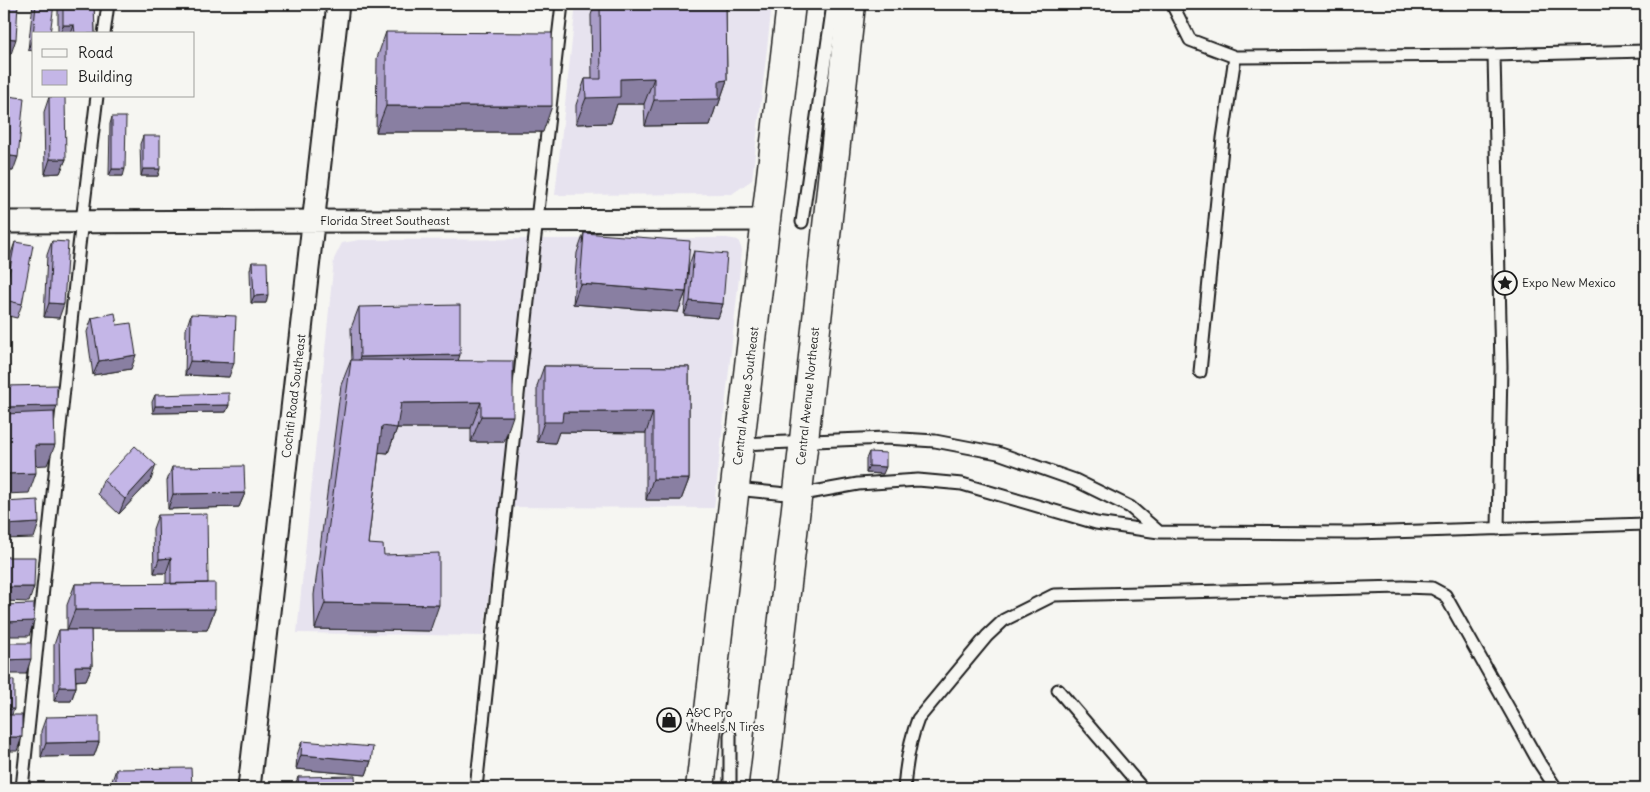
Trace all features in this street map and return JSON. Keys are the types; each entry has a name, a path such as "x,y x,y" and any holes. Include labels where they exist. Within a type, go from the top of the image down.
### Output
{"main road":[{"name":"Central Avenue Southeast","path":"700,788 791,4"},
{"name":"Central Avenue Northeast","path":"763,788 804,440 851,4"}],"street":[{"name":"Cochiti Road Southeast","path":"249,788 338,4"},
{"name":"Florida Street Southeast","path":"4,222 766,220"}],"lane":[{"path":"104,32 108,4"},
{"path":"476,788 536,221 562,4"},
{"path":"802,222 833,4"},
{"path":"1172,4 1190,40 1235,57 1646,52"},
{"path":"1494,55 1501,367 1501,457 1498,529"},
{"path":"1200,372 1223,138 1235,57"},
{"path":"22,788 97,98"},
{"path":"741,444 886,438 935,441 998,453 1074,480 1130,507 1159,532"},
{"path":"735,489 797,495 858,484 918,480 962,484 1096,523 1159,532 1357,533 1646,524"},
{"path":"904,788 907,758 912,734 918,719 982,643 1004,620 1054,595 1432,588 1445,595 1540,764 1556,788"},
{"path":"1058,690 1142,788"},
{"path":"730,735 730,788"}],"shaded area":[{"path":"576,4 772,4 752,180 732,194 555,195"},
{"path":"727,238 738,240 742,250 714,508 501,507 483,636 297,633 334,259 342,243 359,240"}],"building":[{"path":"4,4 18,4 16,39 4,38"},
{"path":"36,4 54,4 50,32 33,32"},
{"path":"63,4 94,4 95,32 75,32 74,25 63,25"},
{"path":"600,4 726,4 727,80 719,81 719,99 654,100 654,78 620,79 620,97 586,98 585,79 601,79"},
{"path":"386,32 552,33 552,106 386,106"},
{"path":"7,96 24,98 18,157 4,155"},
{"path":"49,98 65,98 66,159 50,159"},
{"path":"112,117 126,117 125,169 112,169"},
{"path":"143,136 160,136 160,169 143,169"},
{"path":"584,233 690,241 686,292 580,284"},
{"path":"52,241 68,242 64,304 49,303"},
{"path":"15,242 33,245 22,304 4,300"},
{"path":"694,251 727,254 723,304 690,301"},
{"path":"252,262 267,262 268,295 254,296"},
{"path":"460,305 460,355 360,357 359,307"},
{"path":"115,313 117,325 131,323 136,355 99,361 92,318"},
{"path":"191,314 236,316 234,363 190,361"},
{"path":"351,360 513,361 513,416 481,416 481,402 401,403 397,428 382,426 368,544 383,545 384,555 439,553 439,605 325,603 323,569"},
{"path":"544,366 689,367 689,479 653,479 653,412 563,412 562,422 544,422"},
{"path":"57,385 57,406 4,407 4,386"},
{"path":"229,393 229,405 155,406 155,395"},
{"path":"54,412 55,445 35,445 36,473 4,474 4,414"},
{"path":"135,446 156,465 125,499 103,480"},
{"path":"869,452 886,453 886,467 869,466"},
{"path":"244,466 245,493 173,494 172,467"},
{"path":"38,500 39,523 4,525 4,502"},
{"path":"207,514 208,583 171,584 171,558 159,559 158,515"},
{"path":"4,557 35,557 34,587 4,587"},
{"path":"215,583 215,609 75,610 75,584"},
{"path":"34,604 34,621 4,622 4,605"},
{"path":"59,630 91,630 92,666 75,666 76,687 60,687"},
{"path":"4,643 31,643 31,659 4,660"},
{"path":"4,680 14,680 14,709 4,709"},
{"path":"4,715 22,715 22,737 4,737"},
{"path":"99,716 99,742 46,743 46,717"},
{"path":"302,741 373,747 371,761 301,755"},
{"path":"191,768 192,787 116,788 116,769"},
{"path":"355,776 356,788 299,788 298,777"}],"place":[{"name":"Expo New Mexico","path":"1505,283"},
{"name":"A&C Pro Wheels N Tires","path":"669,720"}]}
